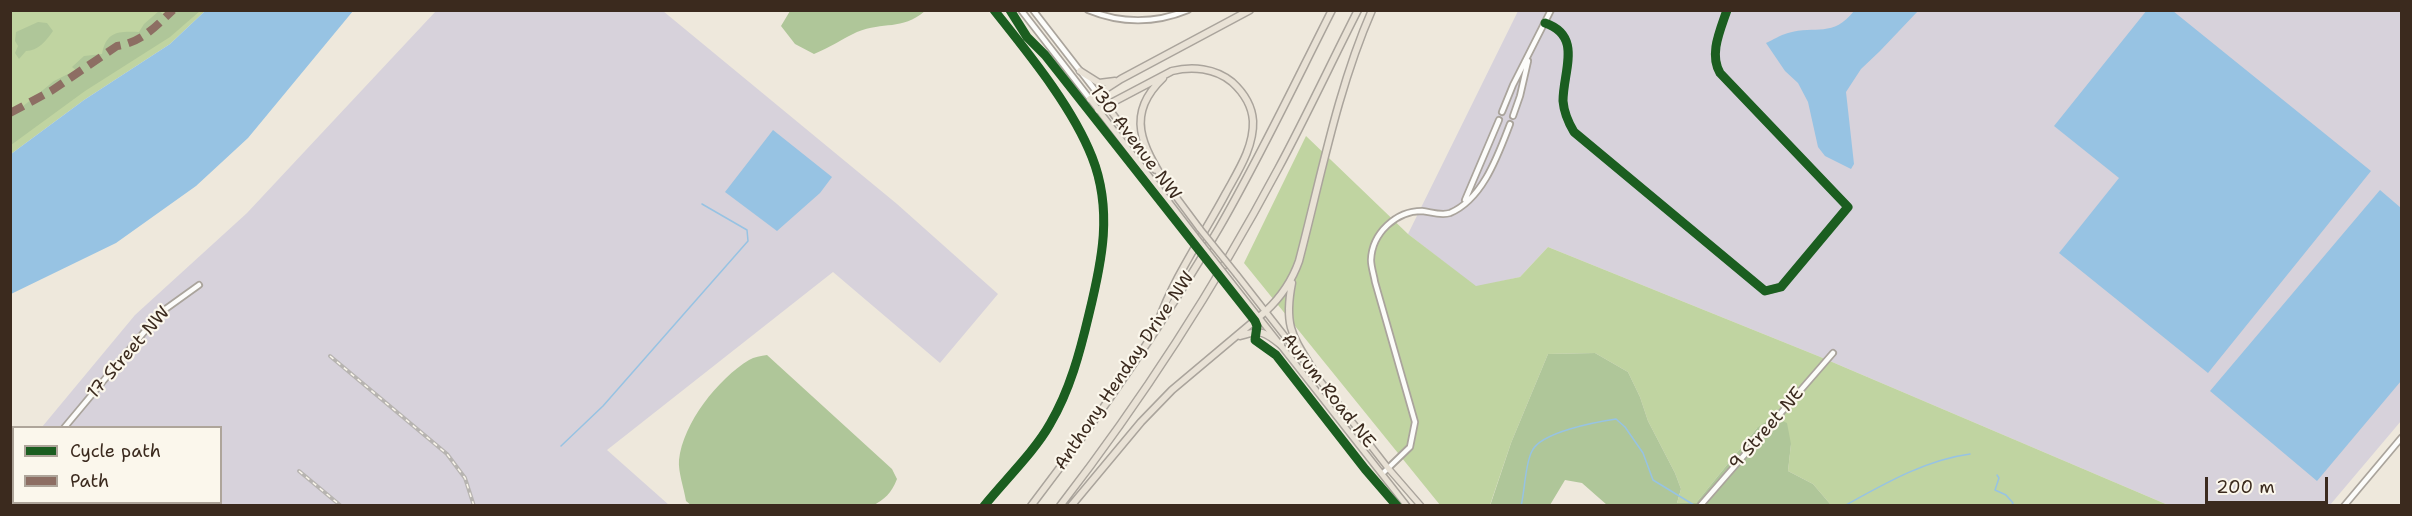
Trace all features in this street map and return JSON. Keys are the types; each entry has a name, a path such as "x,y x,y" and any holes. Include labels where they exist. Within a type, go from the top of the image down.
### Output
{"highway":[{"path":"1090,99 1121,79 1250,10"},
{"name":"Anthony Henday Drive NW","path":"1031,506 1087,431 1153,335 1238,194 1332,10"},
{"name":"Anthony Henday Drive NW","path":"1060,506 1130,411 1217,276 1279,167 1358,10"},
{"path":"1071,506 1141,422 1172,390 1277,302 1292,278 1299,261 1345,84 1372,10"},
{"path":"1098,110 1172,70 1184,68 1209,70 1230,81 1246,98 1251,112 1252,132 1244,159 1166,300 1153,335"},
{"path":"1166,184 1145,148 1140,128 1148,96 1172,70"},
{"path":"1080,71 1099,84 1121,79"},
{"path":"1292,278 1287,307 1291,329 1317,376"},
{"path":"1234,338 1249,333 1266,333 1281,345"}],"main road":[{"name":"130 Avenue NW","path":"1098,94 1237,274"},
{"name":"130 Avenue NW","path":"1090,99 1231,282"},
{"name":"Aurum Road NE","path":"1237,274 1388,468 1421,506"},
{"name":"Aurum Road NE","path":"1231,282 1407,506"}],"street":[{"name":"130 Avenue NW","path":"984,506 1049,427 1064,397 1079,356 1102,261 1104,239 1102,191 1085,141 1070,113 994,10"},
{"name":"130 Avenue NW","path":"1021,10 1090,99"},
{"name":"130 Avenue NW","path":"1033,10 1098,94"},
{"path":"1089,11 1119,20 1137,22 1156,20 1188,10"},
{"path":"1502,112 1512,86 1551,10"},
{"path":"1545,23 1556,27 1566,38 1568,62 1563,102 1567,120 1574,132 1765,291 1781,287 1848,207 1720,74 1714,63 1716,44 1726,10"},
{"path":"1513,116 1529,55"},
{"path":"1464,202 1499,120"},
{"path":"1382,474 1410,447 1415,422 1375,282 1371,262 1372,251 1379,234 1395,219 1407,213 1423,211 1435,214 1449,213 1464,202 1480,187 1510,124"},
{"name":"17 Street NW","path":"66,426 160,313 199,285"},
{"name":"9 Street NE","path":"1701,506 1833,352"},
{"path":"2344,506 2402,437"}],"shaded area":[{"path":"436,11 663,11 897,204 998,294 940,363 833,272 607,450 669,505 11,505 10,463 12,462 12,504 222,504 222,426 43,426 135,315 247,213"},
{"path":"1518,11 2401,11 2401,421 2330,505 2168,505 1818,356 1548,247 1520,277 1476,287 1408,234"}],"green space":[{"path":"11,11 205,11 170,44 84,100 11,154"},
{"path":"159,11 164,15 169,11 200,11 170,37 85,91 11,145 11,116 54,81 76,70 72,67 84,56 102,54 107,41 114,34 139,32 144,24"},
{"path":"790,11 925,11 900,24 857,32 814,54 795,44 781,26"},
{"path":"38,22 47,23 53,31 41,45 26,51 19,59 15,53 18,46 15,41 16,32"},
{"path":"1306,136 1408,234 1476,286 1520,277 1548,247 1818,356 2168,505 1831,505 1813,484 1788,471 1791,444 1757,428 1696,503 1677,503 1681,489 1648,421 1628,372 1595,353 1548,354 1511,443 1490,505 1440,505 1244,263"},
{"path":"1595,353 1628,372 1648,421 1681,489 1677,503 1696,503 1757,428 1773,417 1787,423 1791,444 1788,471 1813,484 1831,505 1607,505 1582,483 1565,480 1550,505 1490,506 1511,443 1548,354"},
{"path":"767,355 892,469 897,479 884,498 872,506 692,506 686,501 679,460 687,431 704,403 726,378 751,359"}],"water":[{"path":"2147,10 2173,11 2371,171 2208,373 2059,253 2119,178 2054,126"},
{"path":"205,11 353,11 248,138 196,186 116,243 11,294 11,154 84,100 170,44"},
{"path":"1854,11 1918,11 1861,69 1846,92 1854,164 1851,169 1825,156 1818,147 1808,102 1798,83 1785,71 1766,43 1788,33 1831,28 1839,25"},
{"path":"773,130 832,177 820,193 777,231 725,192"},
{"path":"2380,190 2401,208 2401,381 2317,481 2210,391"}],"waterway":[{"path":"561,446 603,406 748,241 747,230 702,204"},
{"path":"1521,506 1528,463 1537,444 1557,433 1616,419 1625,427 1643,453 1653,480 1694,505"},
{"path":"1844,506 1921,467 1970,454"},
{"path":"1997,475 1999,478 1995,490 2006,495 2013,503 2011,506"}],"railway":[{"path":"330,356 447,454 465,478 474,506"},
{"path":"299,471 341,506"},
{"path":"48,504 56,506"},
{"path":"64,504 72,506"},
{"path":"96,504 104,506"},
{"path":"132,504 141,506"},
{"path":"164,504 173,506"},
{"path":"187,504 192,506"},
{"path":"204,504 208,506"}],"marked path":[{"path":"10,113 51,91 117,46 141,37 173,10"}],"cycle path":[{"path":"984,506 1036,445 1050,424 1069,384 1094,294 1101,255 1104,216 1102,196 1092,157 1073,119 1048,80 994,10"},
{"path":"1010,10 1027,37 1045,55 1255,321 1257,326 1255,340 1276,355 1365,469 1397,506"},
{"path":"1545,23 1557,29 1564,36 1567,45 1563,101 1564,110 1574,132 1765,291 1781,287 1848,207 1720,73 1715,58 1719,34 1727,10"}]}
